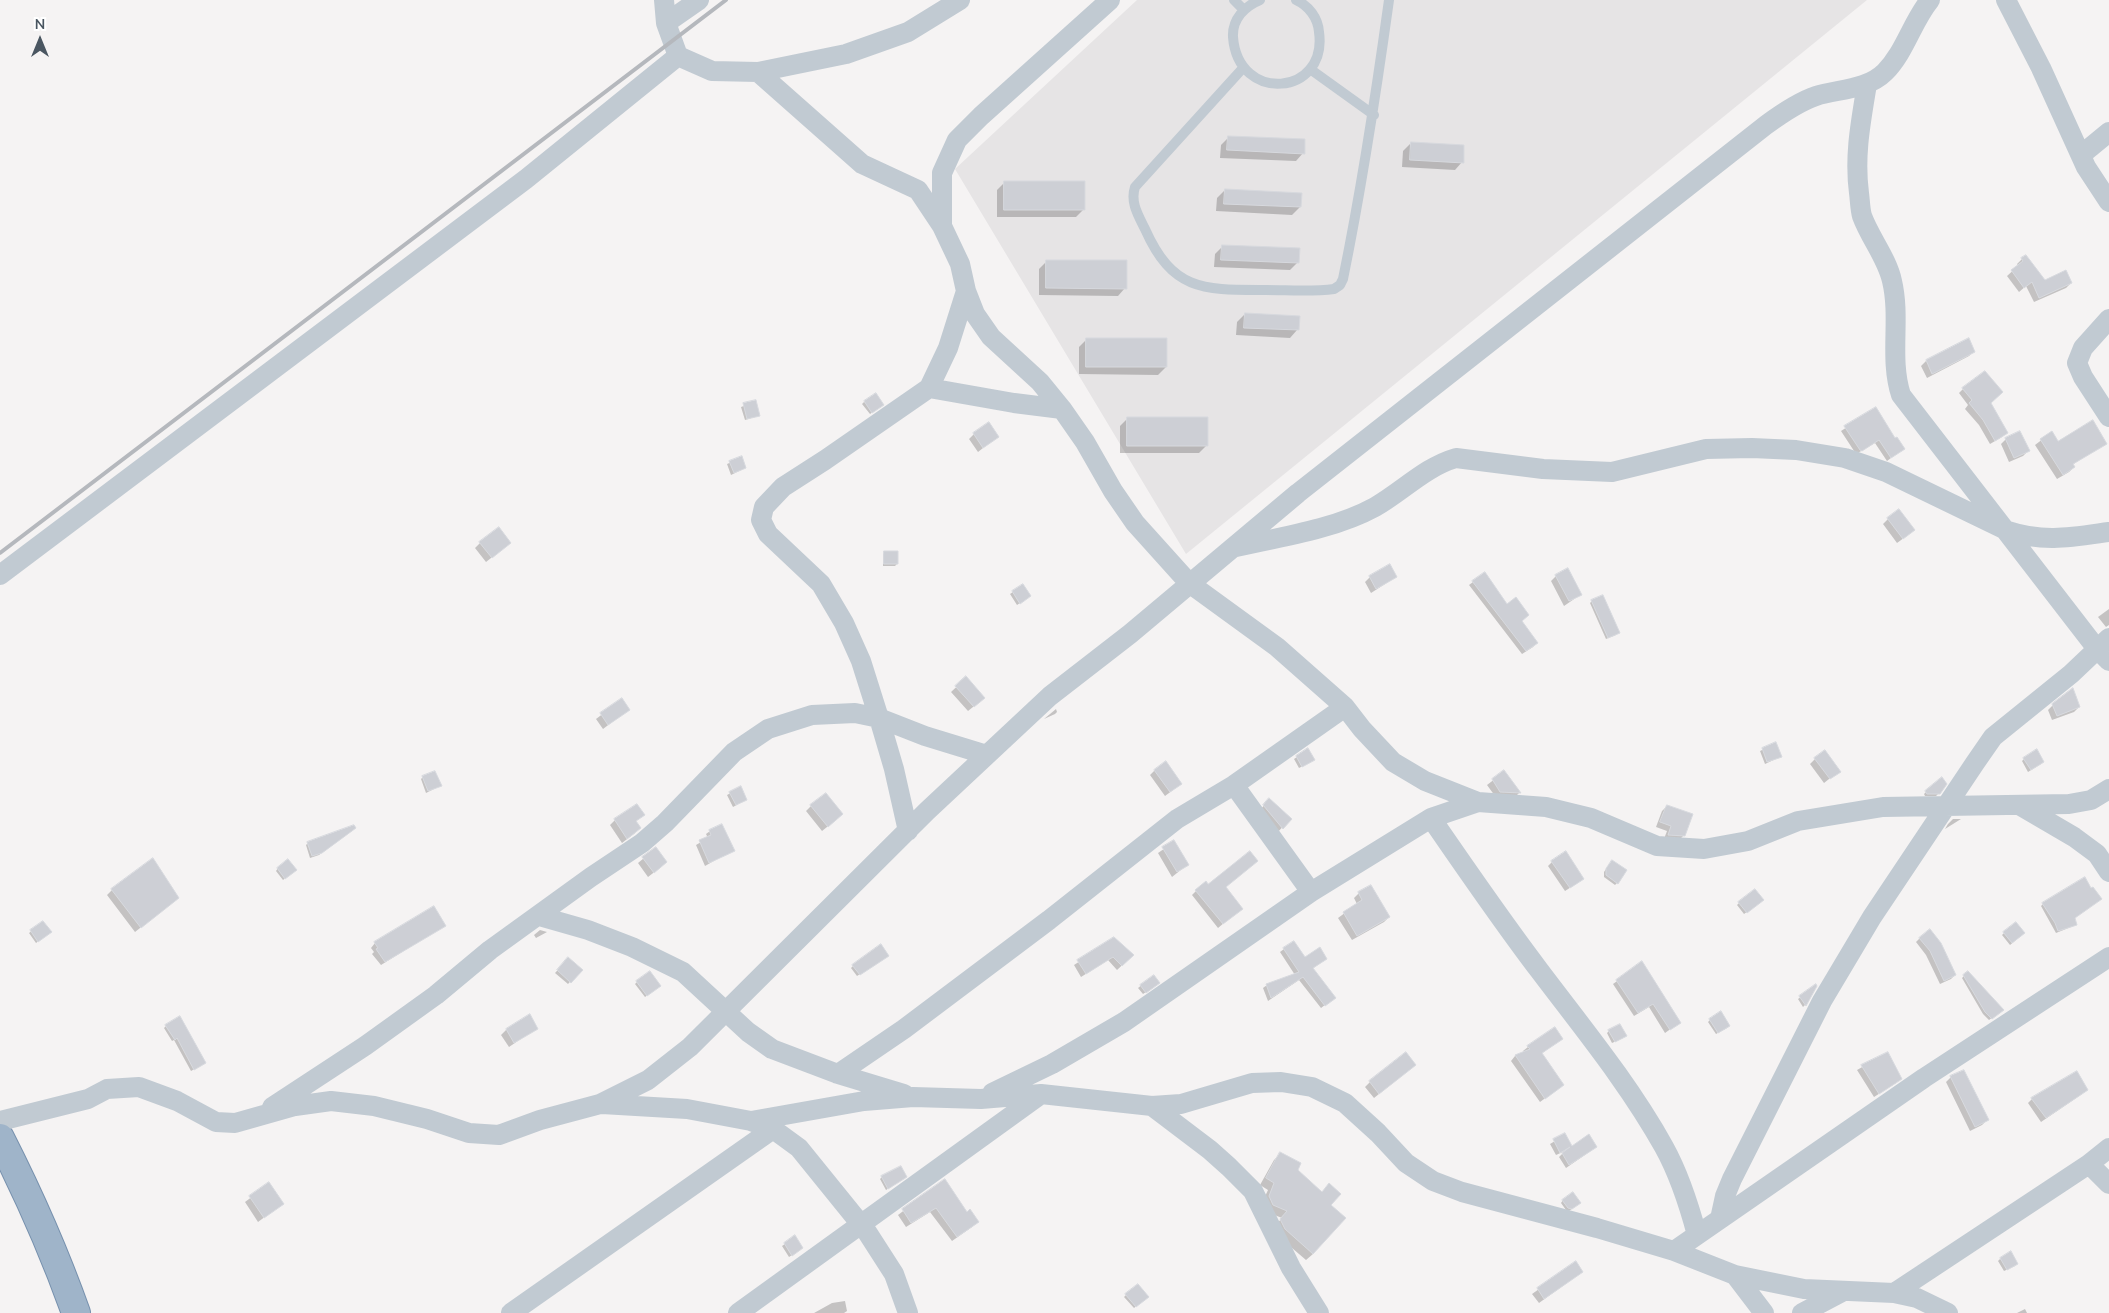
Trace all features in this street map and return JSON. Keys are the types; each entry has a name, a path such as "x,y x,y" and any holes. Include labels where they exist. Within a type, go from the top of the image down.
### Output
{"highway":[{"path":"0,1138 32,1200 58,1262 76,1313"}],"street":[{"path":"664,0 666,23 678,56 712,71 758,72 855,51 908,32 960,0"},
{"path":"666,23 699,0"},
{"path":"942,226 942,173 957,140 981,116 1110,0"},
{"path":"0,1122 88,1099 106,1089 139,1087 178,1101 216,1122 235,1122 295,1106 331,1101 374,1106 427,1119 469,1133 499,1135 540,1120 600,1104 648,1080 690,1047 908,831 1050,696 1130,634 1298,493 1520,316 1782,113 1816,96 1867,84 1884,73 1900,49 1919,14 1930,0"},
{"path":"2006,0 2041,68 2086,167 2109,202"},
{"path":"0,575 526,179 678,56"},
{"path":"758,72 862,164 918,190 942,226 960,264 966,291 975,314 991,337 1040,382 1062,409 1085,442 1113,491 1135,523 1189,583 1277,647 1345,707 1362,729 1393,762 1425,782 1478,802 1546,806 1591,818 1657,846 1704,849 1748,841 1798,821 1884,806 2069,804 2091,800 2109,789"},
{"path":"1720,1219 1725,1196 1732,1178 1822,1001 1872,917 1947,804 1994,737 2105,649 2008,531 1901,395 1897,381 1897,311 1892,280 1887,265 1861,214 1856,172 1857,149 1867,84"},
{"path":"2081,155 2109,132"},
{"path":"908,831 894,770 861,661 844,623 821,584 768,534 761,520 764,507 783,487 929,388 948,348 966,291"},
{"path":"2109,319 2083,348 2078,363 2083,377 2109,417"},
{"path":"929,388 1014,403 1062,409"},
{"path":"1232,548 1340,522 1375,507 1420,475 1443,462 1456,458 1543,469 1612,472 1706,449 1752,448 1796,450 1845,458 1886,472 2008,531 2028,538 2048,539 2109,532"},
{"path":"838,1074 904,1029 1049,920 1177,819 1234,785 1345,707"},
{"path":"255,1118 365,1046 436,995 490,950 591,877 642,843 665,823 734,752 768,729 812,715 855,713 878,718 925,736 987,756"},
{"path":"1234,785 1311,892"},
{"path":"981,1099 1052,1064 1124,1022 1311,892 1431,818 1478,802"},
{"path":"2019,805 2074,837 2097,854 2109,872"},
{"path":"1431,818 1494,911 1602,1052 1644,1114 1664,1147 1680,1183 1697,1235"},
{"path":"539,916 588,930 632,947 682,972 748,1032 772,1049 838,1074 913,1096"},
{"path":"1674,1251 1924,1078 2109,957"},
{"path":"751,1121 864,1101 913,1096 981,1099 1041,1094 1152,1106 1181,1104 1252,1083 1281,1082 1312,1087 1344,1103 1378,1133 1406,1163 1433,1181 1462,1192 1598,1228 1674,1251 1735,1275 1804,1289 1848,1289 1894,1293 1917,1298 1948,1313"},
{"path":"738,1313 1041,1094"},
{"path":"600,1104 687,1108 751,1121 772,1129 799,1148 861,1225 894,1274 908,1313"},
{"path":"1152,1106 1210,1150 1230,1167 1252,1191 1291,1268 1319,1313"},
{"path":"512,1313 772,1129"},
{"path":"1894,1293 2089,1164 2109,1148"},
{"path":"2089,1164 2109,1184"},
{"path":"1735,1275 1764,1313"},
{"path":"1802,1313 1848,1289"}],"lane":[{"path":"1234,0 1243,10"},
{"path":"1260,0 1243,10 1236,21 1233,33 1234,50 1243,68 1264,82 1281,84 1297,80 1310,69 1319,57 1321,41 1319,25 1313,13 1302,1"},
{"path":"1243,68 1142,178 1132,196 1136,211 1153,249 1167,267 1179,277 1200,286 1221,290 1334,289 1340,286 1343,279 1356,212 1374,115 1389,0"},
{"path":"1310,69 1374,115"}],"shaded area":[{"path":"1137,0 1867,0 1186,554 955,169"}],"building":[{"path":"1228,136 1305,139 1305,154 1227,150"},
{"path":"1411,142 1464,145 1464,163 1410,160"},
{"path":"1004,181 1085,181 1085,210 1004,210"},
{"path":"1225,189 1302,193 1301,207 1224,204"},
{"path":"1222,245 1300,248 1299,263 1221,260"},
{"path":"2026,255 2045,280 2066,270 2072,283 2039,298 2032,282 2024,288 2011,270 2023,261 2021,258"},
{"path":"1046,260 1127,260 1127,289 1046,288"},
{"path":"1245,313 1300,316 1299,330 1244,328"},
{"path":"1086,338 1167,338 1167,367 1086,367"},
{"path":"1969,338 1975,352 1932,374 1926,360"},
{"path":"1985,371 2003,392 1991,403 2008,433 1995,441 1983,420 1969,403 1972,400 1962,388"},
{"path":"876,393 884,405 872,413 864,401"},
{"path":"756,400 760,416 747,419 743,403"},
{"path":"1876,407 1895,438 1897,437 1905,449 1891,458 1879,440 1862,451 1860,450 1844,426"},
{"path":"1127,417 1208,417 1208,446 1127,446"},
{"path":"2093,420 2107,444 2073,464 2075,467 2063,475 2040,439 2052,431 2058,441"},
{"path":"989,422 999,437 983,448 973,433"},
{"path":"2020,431 2030,451 2014,458 2005,438"},
{"path":"742,456 746,468 734,473 729,461"},
{"path":"1899,509 1915,530 1903,539 1887,518"},
{"path":"499,527 511,543 492,558 479,542"},
{"path":"884,551 898,551 898,564 884,564"},
{"path":"1390,564 1397,577 1376,589 1369,576"},
{"path":"1568,568 1582,595 1569,601 1555,575"},
{"path":"1485,572 1507,604 1516,597 1529,615 1522,621 1538,643 1526,651 1472,581"},
{"path":"1023,584 1031,596 1020,604 1012,591"},
{"path":"1603,595 1620,633 1608,638 1591,600"},
{"path":"966,676 985,698 974,707 955,686"},
{"path":"2073,688 2080,707 2057,716 2052,704"},
{"path":"622,698 630,710 608,725 600,713"},
{"path":"1776,742 1782,757 1767,762 1762,748"},
{"path":"1308,748 1315,760 1302,767 1296,756"},
{"path":"2037,749 2044,762 2031,770 2023,758"},
{"path":"1825,750 1841,772 1830,779 1814,758"},
{"path":"1166,761 1182,784 1170,792 1154,770"},
{"path":"1504,770 1521,793 1500,792 1492,779"},
{"path":"435,771 442,786 428,791 422,776"},
{"path":"1942,777 1947,784 1940,794 1927,794 1925,791"},
{"path":"741,786 747,800 736,805 729,792"},
{"path":"826,793 843,814 828,827 810,805"},
{"path":"1269,798 1292,819 1283,829 1263,805"},
{"path":"637,804 645,815 636,821 641,828 627,839 614,819"},
{"path":"1667,805 1693,814 1685,836 1668,835 1671,826 1660,822"},
{"path":"722,824 735,851 709,863 699,840 711,835 709,830"},
{"path":"354,825 356,828 322,853 312,856 307,842"},
{"path":"1174,840 1189,865 1177,872 1162,847"},
{"path":"656,847 667,862 654,873 642,857"},
{"path":"1250,851 1258,861 1226,887 1243,909 1223,924 1195,890 1206,881 1208,884"},
{"path":"1566,851 1584,879 1570,888 1551,861"},
{"path":"153,858 179,898 141,928 111,889"},
{"path":"288,859 297,870 285,879 277,868"},
{"path":"1612,860 1627,870 1618,884 1606,875 1606,869"},
{"path":"2085,877 2091,888 2093,887 2102,899 2075,918 2077,925 2058,931 2042,903"},
{"path":"1371,885 1390,917 1357,936 1343,912 1362,900 1358,892"},
{"path":"1755,889 1764,900 1747,913 1738,902"},
{"path":"434,906 446,926 385,962 376,949 378,948 374,942"},
{"path":"43,921 52,932 38,942 30,930"},
{"path":"2016,922 2025,933 2012,943 2003,932"},
{"path":"1930,929 1941,943 1956,975 1944,981 1930,951 1919,938"},
{"path":"1114,937 1134,955 1122,966 1113,957 1086,974 1077,960"},
{"path":"1294,941 1305,957 1320,947 1327,959 1313,968 1336,998 1325,1006 1303,977 1271,998 1266,984 1299,972 1283,948"},
{"path":"881,944 889,956 860,975 852,965"},
{"path":"568,957 583,970 571,983 557,970"},
{"path":"1642,961 1681,1023 1670,1030 1653,1004 1638,1013 1616,980"},
{"path":"650,971 661,986 647,996 636,981"},
{"path":"1968,971 2004,1010 1992,1019 1985,1012 1963,975"},
{"path":"1154,975 1160,983 1146,993 1140,985"},
{"path":"1816,984 1817,986 1806,1006 1799,996"},
{"path":"1721,1011 1730,1026 1718,1033 1709,1019"},
{"path":"530,1014 538,1029 514,1043 506,1029"},
{"path":"180,1016 206,1063 194,1070 177,1038 175,1040 165,1025"},
{"path":"1620,1024 1627,1036 1615,1042 1608,1030"},
{"path":"1555,1027 1563,1039 1542,1053 1564,1085 1545,1099 1515,1055 1530,1049 1527,1046"},
{"path":"1406,1052 1416,1065 1379,1094 1369,1081"},
{"path":"1888,1052 1902,1079 1879,1094 1861,1065"},
{"path":"1964,1070 1989,1120 1975,1127 1950,1076"},
{"path":"2077,1071 2088,1090 2046,1118 2031,1098"},
{"path":"1565,1133 1572,1146 1589,1134 1597,1147 1569,1165 1562,1153 1570,1147 1560,1153 1553,1139"},
{"path":"1280,1152 1301,1163 1298,1170 1322,1192 1329,1183 1341,1194 1331,1205 1346,1218 1313,1254 1285,1229 1280,1219 1287,1211 1273,1205 1269,1196 1274,1183 1266,1178"},
{"path":"901,1166 907,1177 888,1189 881,1176"},
{"path":"945,1179 967,1212 970,1209 979,1222 957,1237 936,1208 911,1223 902,1209"},
{"path":"269,1182 284,1204 264,1218 249,1196"},
{"path":"1573,1192 1581,1203 1572,1209 1568,1208 1562,1200"},
{"path":"795,1235 803,1248 792,1256 784,1243"},
{"path":"2011,1251 2018,1264 2007,1270 2000,1258"},
{"path":"1576,1261 1583,1272 1544,1299 1537,1288"},
{"path":"1138,1284 1149,1297 1136,1307 1125,1294"}],"railway":[{"path":"0,553 726,0"}]}
